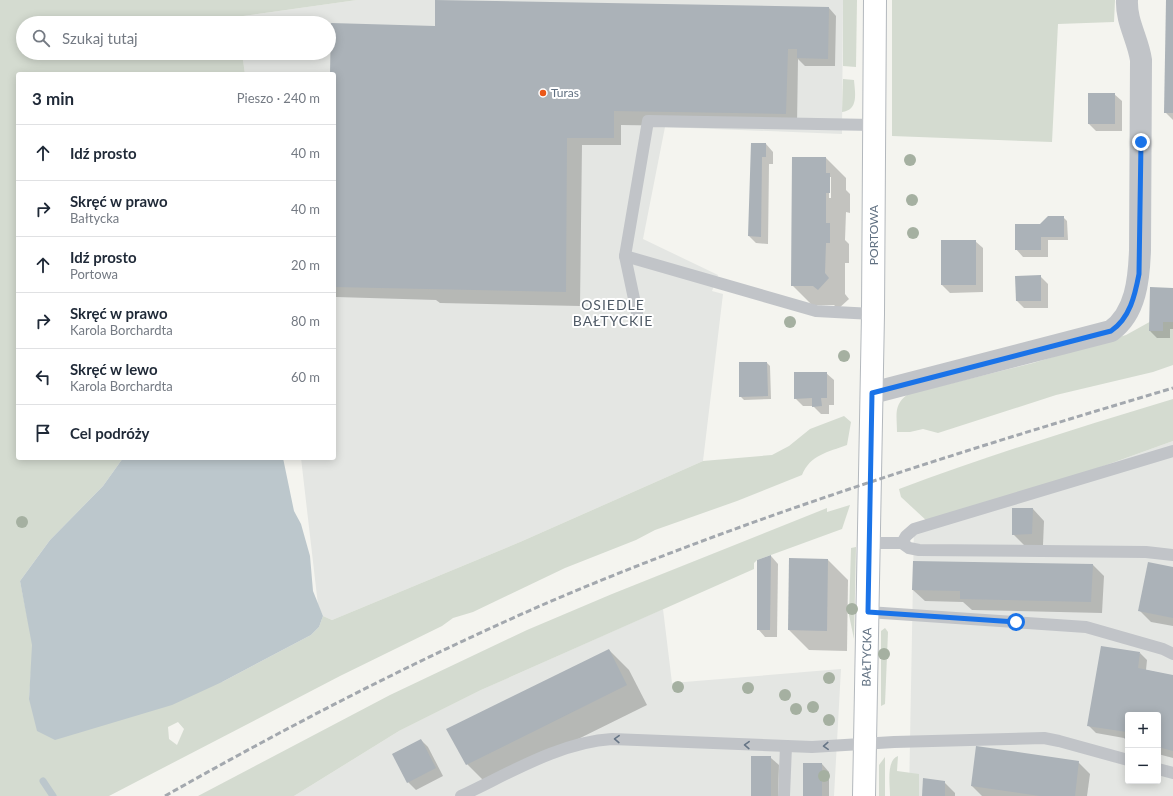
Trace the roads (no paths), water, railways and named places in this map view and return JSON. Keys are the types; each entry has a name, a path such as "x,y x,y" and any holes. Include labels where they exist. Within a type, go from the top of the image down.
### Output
{"main road":[{"name":"PORTOWA","path":"871,470 874,314 875,0"},
{"name":"BAŁTYCKA","path":"864,796 871,470"}],"street":[{"path":"872,393 1111,331 1121,324 1129,310 1136,290 1139,274 1140,245 1142,60 1140,47 1128,22 1126,12 1127,0"}],"lane":[{"path":"637,313 625,256 648,121 874,125"},
{"path":"625,256 816,311 874,314"},
{"path":"902,543 906,536 914,529 1173,451"},
{"path":"870,543 902,543 909,548 919,550 1146,552 1173,555"},
{"path":"868,612 1086,627 1163,649 1173,654"},
{"path":"461,796 570,746 592,740 612,739 812,747 1044,738 1125,759"},
{"path":"784,796 786,746"},
{"path":"1161,770 1173,773"}],"waterway":[{"path":"43,781 53,796"}],"railway":[{"path":"165,796 309,717 456,644 556,599 632,568 785,511 862,485 1017,435 1173,388"}],"place":[{"name":"Turas","path":"543,93"}],"district":[{"name":"OSIEDLE BAŁTYCKIE","path":"613,314"}]}
